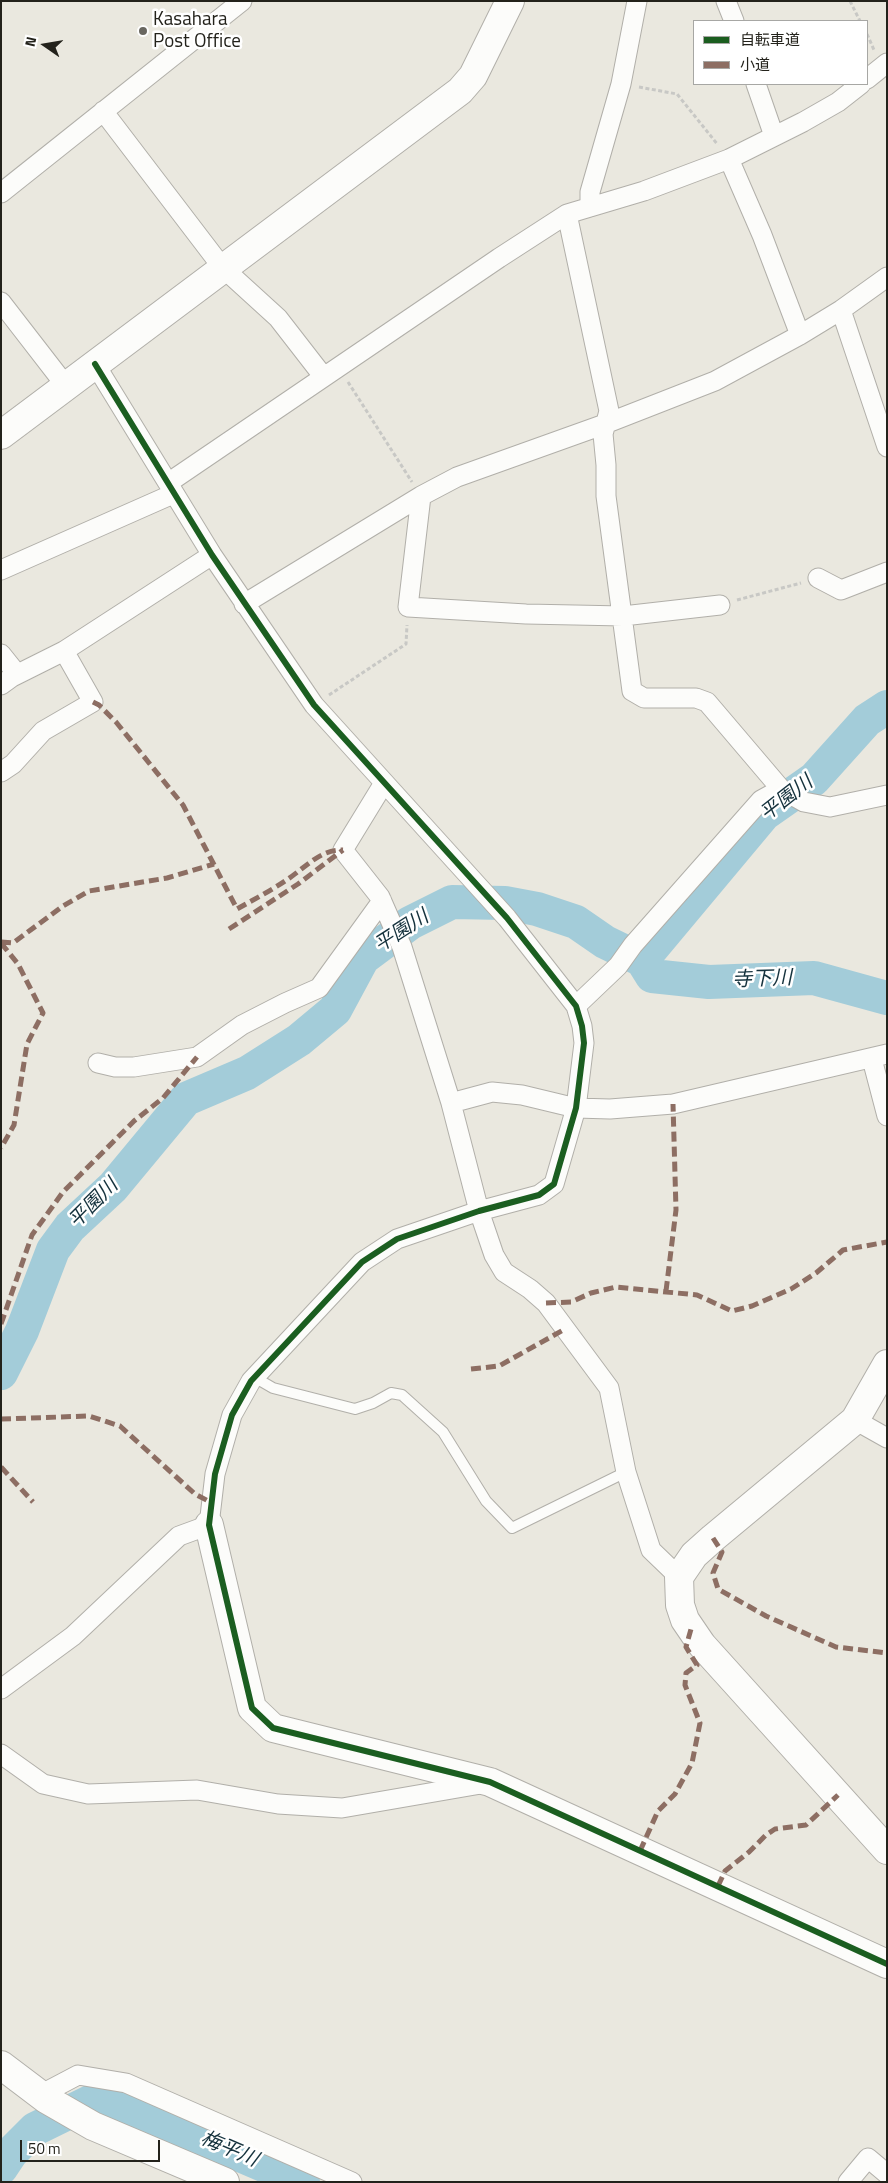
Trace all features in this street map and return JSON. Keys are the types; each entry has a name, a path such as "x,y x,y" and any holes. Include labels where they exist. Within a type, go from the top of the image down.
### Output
{"street":[{"path":"1,193 242,1"},
{"path":"1,435 222,267 460,91 473,76 510,1"},
{"path":"590,207 590,192 621,84 637,1"},
{"path":"726,1 734,20"},
{"path":"868,78 887,63"},
{"path":"756,85 774,136"},
{"path":"1,570 170,488 331,371 567,214 644,191 729,159 803,122 838,102 860,85"},
{"path":"103,111 222,267 278,318 331,371"},
{"path":"729,159 762,235 800,335"},
{"path":"567,214 609,411 603,434 606,496 632,691 644,698 696,698 707,702 781,789 804,802 830,807 886,797"},
{"path":"244,604 421,496 457,477 605,424 715,381 800,335 841,310 887,277"},
{"path":"1,302 66,386"},
{"path":"841,310 887,446"},
{"path":"94,364 212,555 314,705 507,918 576,1006 582,1026 584,1043 576,1108 554,1184 539,1196 479,1211 397,1239 362,1262 254,1377 232,1415 215,1474 209,1525 252,1708 273,1728 490,1782 887,1964"},
{"path":"421,496 408,607 526,614 623,616 720,605"},
{"path":"1,685 18,674 64,651 212,555"},
{"path":"818,578 841,590 887,572"},
{"path":"1,772 13,764 43,731 93,702 64,651"},
{"path":"1,654 18,674"},
{"path":"384,783 343,850 386,910 402,947 451,1102 479,1211 494,1255 504,1272 530,1289 546,1303 609,1388 626,1472 651,1550 679,1577"},
{"path":"576,1006 618,966 633,946 761,800 781,789"},
{"path":"98,1063 115,1067 134,1067 197,1057 242,1025 284,1002 319,988 386,910"},
{"path":"451,1102 492,1092 522,1094 576,1108 610,1109 673,1104 879,1056 887,1116"},
{"path":"887,1364 855,1420 713,1538 694,1555 679,1577 682,1612 685,1620 702,1645 887,1850"},
{"path":"855,1420 887,1438"},
{"path":"1,1690 73,1636 179,1536 209,1525"},
{"path":"1,1754 43,1784 88,1794 197,1790 278,1804 342,1808 490,1782"},
{"path":"1,2065 43,2097 93,2126 225,2182"},
{"path":"43,2097 78,2075 126,2083 352,2182"},
{"path":"848,2182 868,2158 887,2174"}],"lane":[{"path":"254,1377 273,1388 355,1409 373,1403 391,1393 402,1395 443,1432 486,1501 512,1528 626,1472"}],"path":[{"path":"850,1 860,20"},
{"path":"621,84 677,94 729,159"},
{"path":"331,371 421,496"},
{"path":"720,605 818,578"},
{"path":"314,705 406,644 408,607"}],"waterway":[{"name":"平園川","path":"642,960 764,814 814,779 867,720 887,707"},
{"name":"平園川","path":"1,1373 22,1331 53,1250 70,1227 113,1187 186,1099 247,1073 299,1040 335,1010 363,958 410,923 452,902 505,903 537,909 576,922 605,942 642,960"},
{"name":"寺下川","path":"642,960 652,976 709,982 814,978 887,998"},
{"name":"梅平川","path":"1,2168 11,2153 35,2129 92,2101 128,2107 303,2182"}],"marked path":[{"path":"93,702 99,705 116,722 183,805 237,909 279,885 320,856 343,850"},
{"path":"229,929 298,884 343,850"},
{"path":"1,942 13,943 63,906 89,891 167,878 214,864"},
{"path":"1,943 18,964 43,1013 27,1044 14,1125 1,1148"},
{"path":"1,1324 32,1235 63,1192 134,1121 163,1098 197,1057"},
{"path":"666,1291 676,1210 673,1104"},
{"path":"546,1303 571,1302 591,1293 616,1287 697,1295 732,1311 752,1306 791,1289 816,1273 843,1250 887,1242"},
{"path":"471,1369 499,1366 565,1329"},
{"path":"1,1419 89,1416 120,1426 195,1494 212,1503"},
{"path":"1,1467 33,1502"},
{"path":"713,1538 722,1552 713,1573 718,1589 766,1616 836,1647 887,1653"},
{"path":"640,1851 658,1811 675,1794 692,1763 700,1723 685,1685 686,1673 697,1665 686,1647 691,1629"},
{"path":"718,1886 725,1871 749,1852 766,1835 775,1829 806,1825 838,1795"}],"cycle path":[{"path":"95,364 212,555 314,705 507,918 576,1006 582,1026 584,1043 576,1108 554,1184 539,1195 479,1211 397,1239 362,1262 251,1381 232,1415 215,1474 209,1525 252,1708 273,1728 490,1782 887,1964"}],"place":[{"name":"Kasahara Post Office","path":"143,31"}]}
